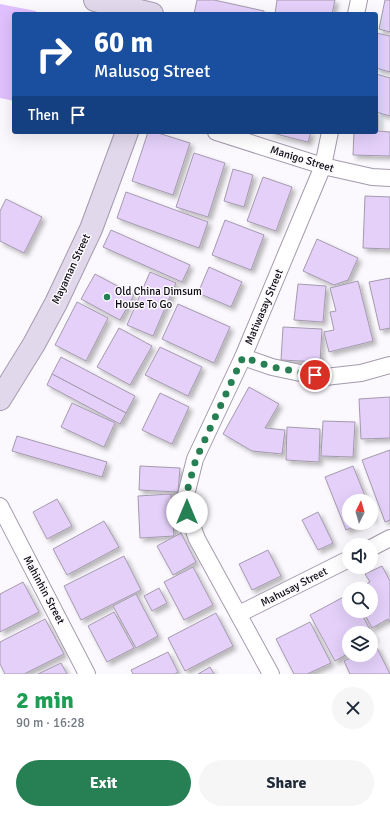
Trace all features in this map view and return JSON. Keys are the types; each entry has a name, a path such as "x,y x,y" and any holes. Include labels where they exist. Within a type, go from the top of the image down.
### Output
{"street":[{"path":"95,0 144,12"},
{"path":"161,12 164,0"},
{"path":"356,12 358,0"},
{"name":"Mayaman Street","path":"0,399 34,344 56,303 91,229 126,134"},
{"name":"Manigo Street","path":"222,134 323,166 372,177 390,178"},
{"name":"Matiwasay Street","path":"271,674 197,539 187,512 186,495 196,459 243,357 323,166 330,134"},
{"path":"243,357 272,367 305,374 325,376 361,373 390,365"},
{"name":"Mahinhin Street","path":"0,506 87,674"},
{"path":"378,544 390,538"},
{"name":"Mahusay Street","path":"239,614 342,562"}],"shaded area":[{"path":"0,4 36,11 12,12 12,101 0,98"}],"building":[{"path":"197,0 214,0 264,11 264,12 194,12"},
{"path":"277,0 335,0 332,12 275,12"},
{"path":"385,0 390,0 390,32 379,29"},
{"path":"378,33 390,36 390,72 378,69"},
{"path":"378,75 390,78 390,116 378,113"},
{"path":"378,131 390,132 390,156 353,155 354,134 378,134"},
{"path":"147,134 161,134 190,143 173,195 132,181"},
{"path":"276,134 310,134 308,142"},
{"path":"194,153 225,163 208,217 176,207"},
{"path":"233,169 253,175 244,207 224,201"},
{"path":"263,177 292,187 276,231 247,221"},
{"path":"126,192 208,222 199,248 117,218"},
{"path":"365,196 390,197 390,249 363,248"},
{"path":"6,199 42,217 24,253 0,241 0,211"},
{"path":"225,220 264,235 251,270 212,255"},
{"path":"111,230 190,265 182,282 103,247"},
{"path":"317,239 358,258 348,280 334,285 303,271"},
{"path":"209,267 242,282 231,307 198,293"},
{"path":"150,272 176,283 153,336 127,325"},
{"name":"Old China Dimsum House To Go","path":"95,274 134,295 120,320 81,299"},
{"path":"390,278 390,328 380,330 369,282"},
{"path":"358,281 373,341 329,352 324,332 334,330 330,312 336,311 330,288"},
{"path":"298,284 326,286 323,322 294,320"},
{"path":"77,302 108,318 86,361 55,345"},
{"path":"178,304 230,327 214,363 162,339"},
{"path":"283,327 322,329 320,362 281,360"},
{"path":"119,328 152,346 130,385 97,367"},
{"path":"160,347 202,367 188,396 145,375"},
{"path":"61,357 135,396 126,413 52,374"},
{"path":"52,374 126,413 120,424 47,385"},
{"path":"249,387 279,404 265,428 285,430 282,454 252,451 223,434"},
{"path":"160,393 189,407 172,444 142,430"},
{"path":"390,397 390,438 361,439 359,399"},
{"path":"72,403 115,423 104,447 61,427"},
{"path":"323,421 355,422 353,457 321,456"},
{"path":"287,427 320,429 319,462 286,460"},
{"path":"17,436 107,462 102,477 12,451"},
{"path":"390,450 390,520 385,522 378,503 378,494 375,494 362,460"},
{"path":"140,466 180,468 178,492 139,490"},
{"path":"353,466 364,494 342,494 342,520 325,477"},
{"path":"171,494 174,536 140,538 138,496"},
{"path":"57,499 72,526 47,539 33,512"},
{"path":"318,512 333,543 318,550 302,520"},
{"path":"104,521 119,547 67,575 53,549"},
{"path":"181,533 196,562 173,575 157,546"},
{"path":"268,550 281,576 252,590 239,564"},
{"path":"124,556 141,590 81,620 64,586"},
{"path":"382,566 390,581 390,622 388,619 376,626 371,626 367,618 378,618 378,582 370,582 365,574 378,574 378,568"},
{"path":"193,567 213,605 184,620 164,582"},
{"path":"23,582 39,612 0,632 0,594"},
{"path":"159,588 167,603 152,611 144,596"},
{"path":"136,594 158,636 136,648 113,606"},
{"path":"342,598 342,618 364,618 368,626 342,626 342,657 335,661 310,615"},
{"path":"114,612 134,648 107,662 88,626"},
{"path":"216,613 233,646 185,671 168,638"},
{"path":"45,619 64,654 24,674 5,674 0,664 0,642"},
{"path":"310,622 331,663 307,674 294,674 276,639"},
{"path":"378,650 390,674 350,674 344,662 378,662"},
{"path":"168,652 178,672 175,674 133,674 131,670"},
{"path":"61,663 67,674 38,674"},
{"path":"210,667 214,674 198,674"}],"place":[{"name":"Old China Dimsum House To Go","path":"107,297"}],"route":[{"path":"187,512 186,495 196,459 243,357 272,367 315,375"}]}
